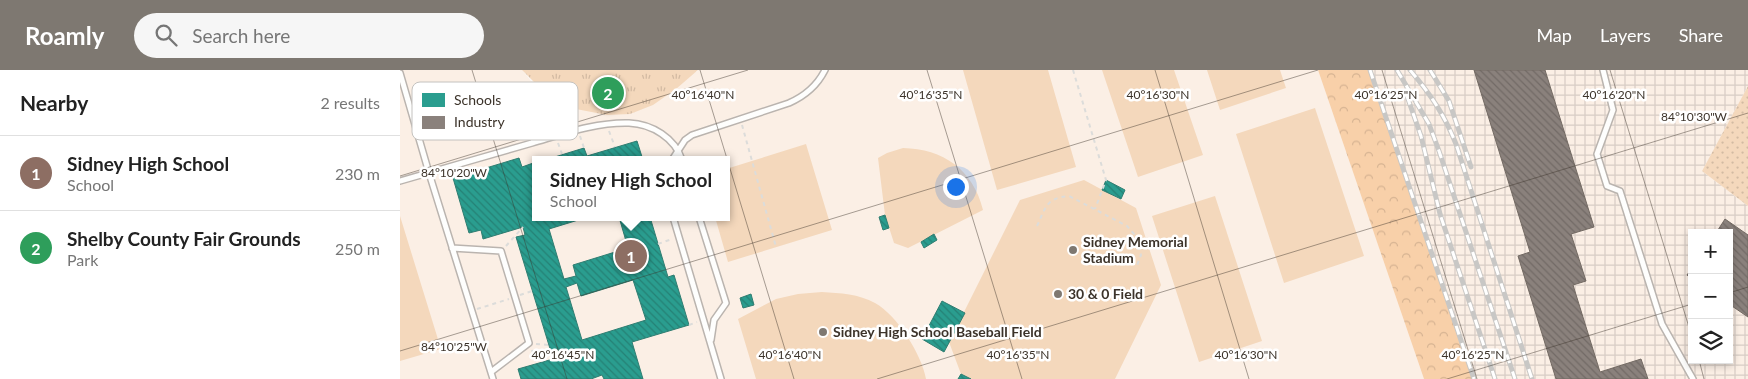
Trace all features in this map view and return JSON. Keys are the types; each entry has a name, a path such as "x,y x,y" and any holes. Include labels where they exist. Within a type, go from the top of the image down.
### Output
{"lane":[{"path":"674,156 684,140 692,134 789,104 802,98 812,90 824,72 831,70"},
{"path":"1603,70 1614,110 1597,154 1607,186 1620,191 1662,324 1693,379"},
{"path":"400,73 412,114"},
{"path":"578,130 607,124 631,123 649,127 665,135 678,150 680,156"},
{"path":"419,140 493,379"},
{"path":"400,182 541,140"},
{"path":"674,221 722,379"},
{"path":"700,221 726,303 714,320 711,343"},
{"path":"452,248 501,251 529,343 491,372"}],"path":[{"path":"1073,70 1106,180 1095,209"},
{"path":"740,118 776,247"},
{"path":"607,124 615,147"},
{"path":"578,130 584,148"},
{"path":"557,140 562,154"},
{"path":"1037,226 1048,202 1060,197 1069,196 1126,226 1134,234 1141,255 1136,268"},
{"path":"501,251 523,227"},
{"path":"658,244 679,237"},
{"path":"472,311 532,291"},
{"path":"537,364 529,343 549,344"}],"shaded area":[{"path":"400,70 522,70 531,81 697,72 698,70 1318,70 1424,379 400,379"},
{"path":"1370,70 1748,70 1748,86 1702,171 1748,206 1748,379 1474,379"}],"green space":[{"path":"522,70 698,70 653,105 630,114 607,115 578,109 578,82 534,82"},
{"path":"963,70 1048,70 1076,167 997,190"},
{"path":"1102,70 1174,70 1203,155 1138,177"},
{"path":"1207,70 1280,70 1286,88 1220,110"},
{"path":"1318,70 1370,70 1474,379 1424,379"},
{"path":"1748,86 1748,206 1702,171"},
{"path":"1315,108 1364,256 1284,283 1236,134"},
{"path":"806,144 832,230 728,262 716,221 730,221 730,168"},
{"path":"903,148 931,152 954,164 972,183 983,210 908,248 894,243 885,215 878,158"},
{"name":"Sidney Memorial Stadium","path":"1084,180 1136,208 1161,285 1115,379 958,379 961,374 949,342 1020,200"},
{"path":"1215,196 1262,341 1199,362 1152,216"},
{"path":"400,216 441,349 400,361"},
{"name":"Sidney High School Baseball Field","path":"822,292 856,296 869,300 883,309 907,336 924,369 926,379 756,379 738,319 776,299 798,294"}],"building: Schools":[{"path":"637,141 642,156 587,156"},
{"path":"584,148 587,156 558,156"},
{"path":"519,158 522,167 532,163 532,221 575,221 549,229 564,279 576,276 573,265 628,248 620,221 651,221 668,277 674,275 689,325 632,342 643,379 604,379 602,375 591,379 521,379 518,369 560,357 558,349 551,352 516,237 525,235 523,227 483,239 481,230 469,233 453,178","holes":["633,280 646,320 582,340 566,287 577,283 581,296"]},
{"path":"1106,180 1125,190 1121,199 1102,190"},
{"path":"885,215 889,228 883,230 879,217"},
{"path":"934,234 937,240 924,248 921,242"},
{"path":"751,294 754,305 743,308 740,298"},
{"path":"942,301 965,313 944,352 922,339"},
{"path":"961,374 971,379 958,379"}],"building: Industry":[{"path":"1474,70 1545,70 1594,227 1571,234 1586,281 1573,285 1600,372 1641,359 1648,379 1556,379 1518,256 1530,252"},
{"path":"1725,219 1748,235 1748,317 1733,307 1733,229 1719,229"}],"railway":[{"path":"1370,70 1474,379"},
{"path":"1397,70 1429,124 1515,379"},
{"path":"1410,70 1436,105 1447,123 1456,144 1532,379"},
{"path":"1430,70 1449,101 1471,167"},
{"path":"1407,96 1421,136 1440,214 1495,379"}],"place":[{"name":"Shelby County Fair Grounds","path":"608,93"},
{"name":"Sidney Memorial Stadium","path":"1073,250"},
{"name":"Sidney High School","path":"631,256"},
{"name":"30 & 0 Field","path":"1058,294"},
{"name":"Sidney High School Baseball Field","path":"823,332"}]}
